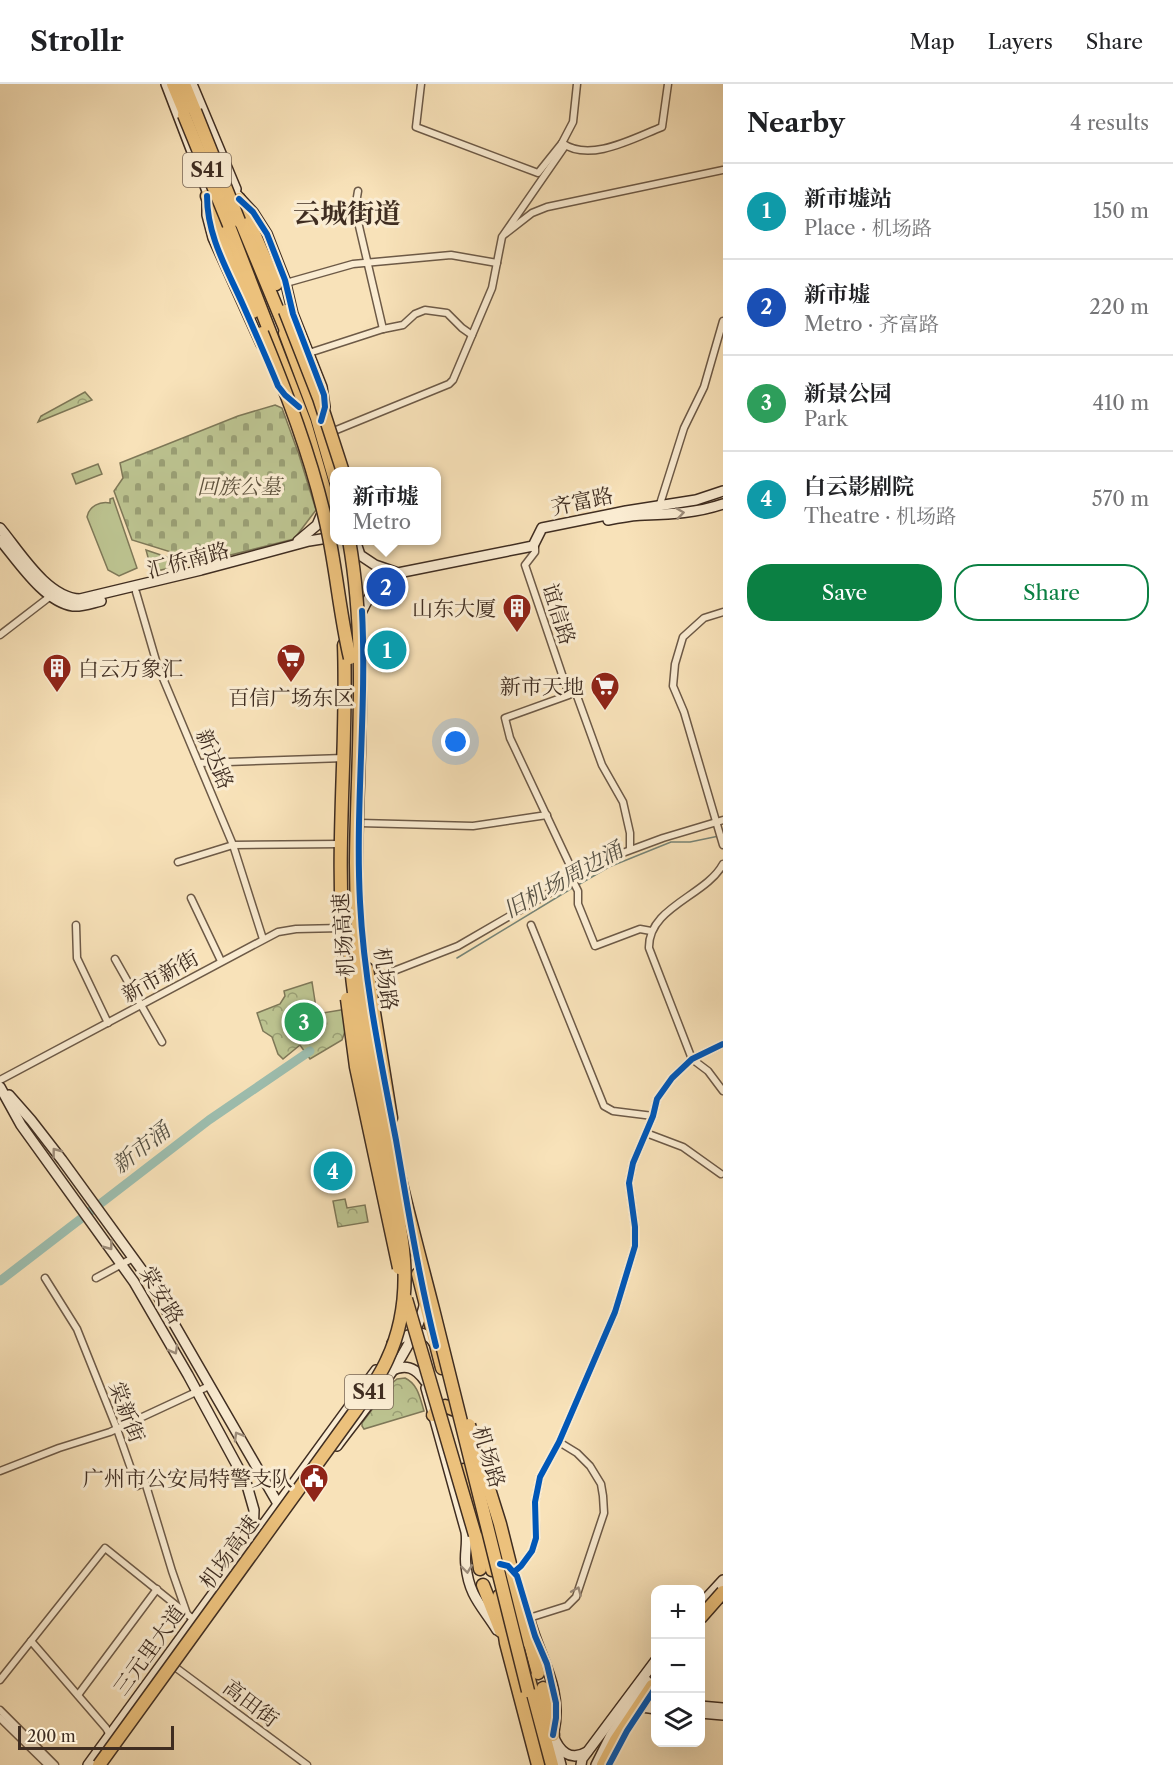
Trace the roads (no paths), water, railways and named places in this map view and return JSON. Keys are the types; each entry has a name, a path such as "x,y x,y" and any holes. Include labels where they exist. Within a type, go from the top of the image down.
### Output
{"highway":[{"path":"172,84 185,102 216,179 229,229 299,407 330,514"},
{"name":"S41","path":"172,84 293,384 318,457 330,504"},
{"path":"183,84 185,102"},
{"name":"S41","path":"183,84 298,365 331,467"},
{"path":"216,179 244,227 326,434 336,467"},
{"path":"207,196 290,403 321,500 330,541"},
{"path":"239,199 270,267 319,398 342,467"},
{"path":"331,545 350,658"},
{"name":"机场高速","path":"99,1765 356,1410 381,1371 398,1333 404,1303 406,1277 404,1244 364,1066 352,984 346,862 350,658 345,584 337,545"},
{"name":"机场路","path":"337,545 344,621 338,635 337,650 339,693 345,716 342,928 357,1033"},
{"name":"机场高速","path":"354,545 361,704 356,867 358,933 364,993 380,1089 436,1321 549,1763"},
{"name":"机场路","path":"354,545 362,611 364,701 360,900 368,981 420,1282 441,1365 500,1564 549,1763"},
{"path":"349,944 348,1013 369,1133 411,1320 475,1535 480,1569"},
{"path":"357,1033 374,1086 417,1313 428,1358 464,1470 500,1600 506,1643 538,1765"},
{"path":"404,1285 409,1293 414,1295 419,1292 420,1282"},
{"path":"436,1321 494,1504 538,1673"},
{"path":"424,1375 425,1364 430,1361 441,1365"},
{"path":"433,1415 440,1407 449,1406 455,1410"},
{"path":"483,1586 506,1643"},
{"path":"705,1612 723,1592"},
{"path":"543,1688 553,1735"},
{"path":"603,1765 616,1740 651,1690"}],"main road":[{"path":"166,84 207,196 229,229"},
{"path":"192,84 239,199 244,227"},
{"path":"216,179 239,199 261,224 286,283 293,314 324,395 325,407 321,421"},
{"path":"207,196 207,215 210,227 229,277 278,386 299,407"},
{"path":"719,493 721,505"},
{"name":"齐富路","path":"534,547 542,528 658,505 696,500 719,493"},
{"path":"292,545 317,525 327,501"},
{"name":"齐富路","path":"362,611 373,590 399,575 534,547 544,532 643,515 661,516 721,505"},
{"path":"0,528 45,581 53,594"},
{"path":"0,540 53,594"},
{"name":"汇侨南路","path":"53,594 58,602 75,606 136,592 149,586 292,545 330,540"},
{"name":"汇侨南路","path":"53,594 80,599 149,586 330,540"},
{"name":"齐富路","path":"356,545 375,565 398,573 534,547"},
{"name":"机场路","path":"357,1033 367,1104 404,1285"},
{"name":"棠安路","path":"0,1086 32,1120 133,1258 160,1299 286,1516"},
{"name":"棠安路","path":"0,1086 21,1125 123,1264 197,1392 246,1482 255,1518 253,1539"},
{"path":"404,1285 433,1415 466,1532 468,1545 466,1568 472,1594 506,1643"},
{"name":"三元里大道","path":"88,1765 190,1617 279,1505 373,1375 393,1344 402,1323 404,1285"},
{"name":"三元里大道","path":"104,1765 391,1371 414,1333 425,1302"},
{"path":"393,1344 420,1332 429,1336 436,1346"},
{"path":"391,1371 409,1367 424,1375"},
{"path":"500,1564 508,1566 519,1580 529,1618 547,1664 554,1691 556,1718 549,1763"},
{"path":"705,1599 723,1580"},
{"path":"708,1596 710,1603 721,1603"},
{"path":"705,1620 721,1603"},
{"path":"581,1765 582,1759 651,1667"},
{"path":"596,1765 611,1735 651,1677"},
{"path":"609,1765 648,1703"},
{"path":"705,1706 723,1708"},
{"path":"705,1713 723,1715"},
{"path":"553,1735 560,1749 567,1755 578,1756 589,1750"},
{"path":"553,1735 561,1765"}],"street":[{"path":"421,84 416,127 538,173 563,145"},
{"path":"326,434 450,384 453,380 492,288 502,237 563,145 573,123 577,84"},
{"path":"563,145 588,151 614,147 662,127 668,84"},
{"path":"502,237 532,213 547,207 723,170"},
{"path":"358,191 355,209 383,329"},
{"path":"286,283 353,264 452,255 497,263"},
{"path":"309,353 383,329 403,326 415,314 425,310 447,313 462,328 472,334"},
{"path":"661,516 658,505 684,428 704,387 723,321"},
{"name":"谊信路","path":"534,547 535,552 525,565 569,695 505,718 510,738 547,815"},
{"name":"新达路","path":"136,592 157,664 233,845 263,939"},
{"path":"0,635 53,594"},
{"path":"722,843 720,823 684,712 673,686 675,664 683,637 704,618 723,612"},
{"path":"573,685 602,765 623,802 630,833 630,849"},
{"path":"199,763 344,758"},
{"path":"360,823 473,826 547,815 578,891 579,904 595,946 640,929 651,931"},
{"path":"368,981 458,946 573,879 591,865 630,849 720,823"},
{"path":"178,862 233,845 342,844"},
{"path":"723,864 707,883 680,902 655,925 651,931 649,948 692,1059 708,1071 723,1091"},
{"path":"191,898 221,961"},
{"path":"76,925 77,957 108,1023"},
{"path":"531,925 604,1106 612,1111 653,1116"},
{"name":"新市新街","path":"0,1080 263,939 286,930 342,928"},
{"path":"115,959 136,1000 142,1005 162,1042"},
{"path":"514,1572 532,1551 536,1538 536,1490 540,1477 559,1442 615,1312 635,1246 635,1227 629,1183 633,1163 653,1116 657,1099 662,1090 692,1059 723,1044"},
{"path":"646,1133 683,1147 721,1174"},
{"path":"96,1278 133,1258"},
{"name":"棠新街","path":"45,1278 77,1329 117,1429 136,1486 145,1482 172,1571 190,1617"},
{"path":"0,1471 117,1429 209,1386"},
{"path":"529,1618 558,1610 576,1598 604,1513 603,1496 596,1476 577,1453 559,1442"},
{"path":"0,1680 105,1548 190,1617"},
{"path":"78,1695 157,1589"},
{"path":"31,1641 110,1735"},
{"name":"高田街","path":"175,1667 307,1765"},
{"path":"0,1710 55,1765"},
{"path":"0,1718 48,1765"}],"waterway":[{"name":"旧机场周边涌","path":"578,885 609,867 671,842 690,842 719,836"},
{"name":"旧机场周边涌","path":"457,958 574,887"},
{"name":"新市涌","path":"0,1281 209,1120 310,1051"}],"place":[{"name":"新市墟","path":"386,587"},
{"name":"山东大厦","path":"517,634"},
{"name":"新市墟站","path":"387,650"},
{"name":"百信广场东区","path":"291,684"},
{"name":"白云万象汇","path":"57,694"},
{"name":"新市天地","path":"605,712"},
{"name":"新景公园","path":"304,1022"},
{"name":"白云影剧院","path":"333,1171"},
{"name":"广州市公安局特警支队","path":"314,1504"}],"district":[{"name":"云城街道","path":"347,213"}],"park label":[{"name":"回族公墓","path":"239,486"}]}
